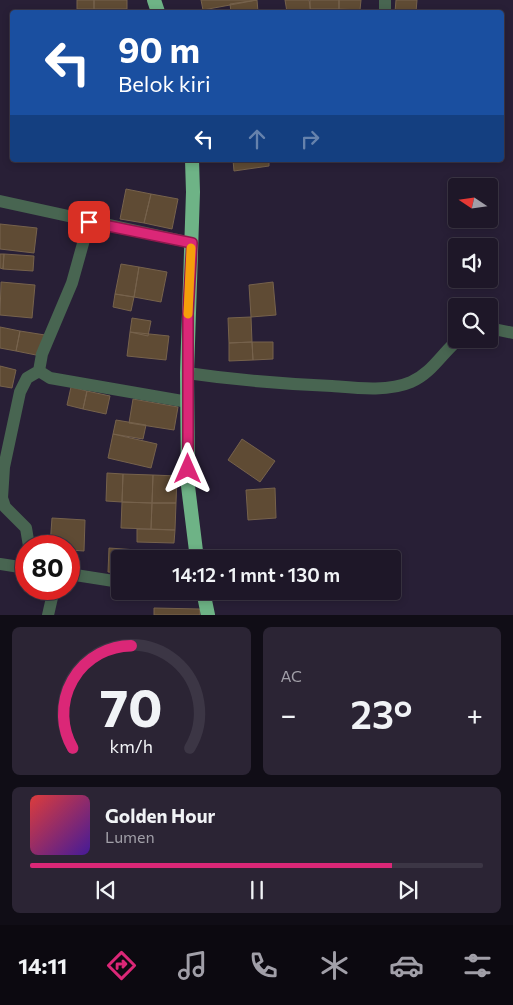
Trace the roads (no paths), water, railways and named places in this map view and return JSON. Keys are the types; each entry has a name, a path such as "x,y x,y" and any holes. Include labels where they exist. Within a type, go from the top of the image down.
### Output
{"highway":[{"path":"192,162 192,243 187,373 188,486 196,550"},
{"path":"205,600 208,615"}],"street":[{"path":"0,201 192,243"},
{"path":"89,222 72,283 39,362 39,371 43,376 50,378 188,402"},
{"path":"498,330 513,333"},
{"path":"187,373 282,384 375,388 410,383 428,372 448,348"},
{"path":"27,535 26,528 5,507 1,484 20,392 27,378 39,371"},
{"path":"0,564 15,566"},
{"path":"80,576 111,581"},
{"path":"48,615 51,600"}]}
